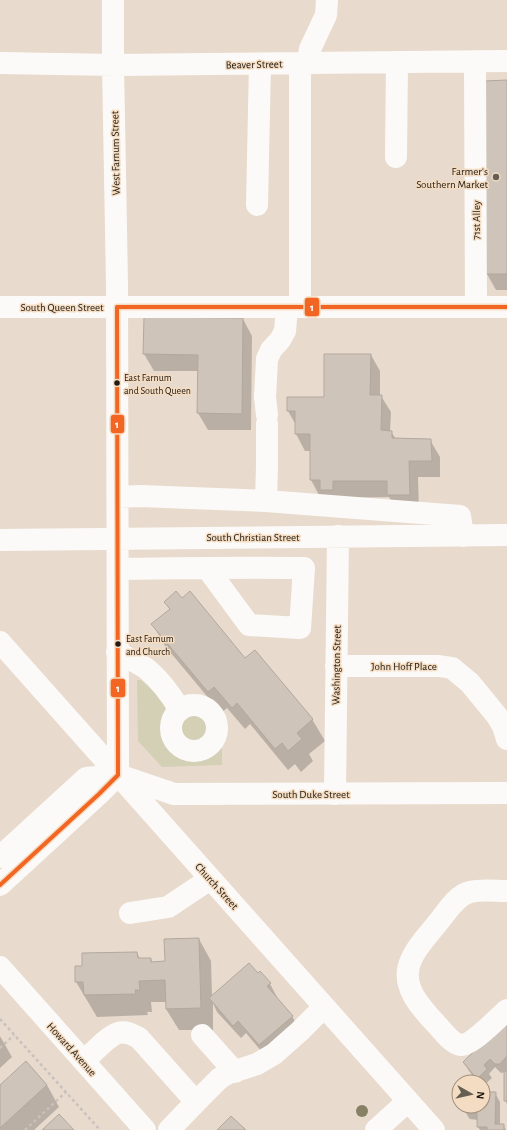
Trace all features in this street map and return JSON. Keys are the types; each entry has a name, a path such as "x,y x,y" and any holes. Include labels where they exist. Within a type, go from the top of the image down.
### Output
{"main road":[{"name":"West Farnum Street","path":"113,0 117,307 118,775"},
{"path":"266,501 267,420 265,397 267,359 271,350 280,340 285,331 294,307 304,63 326,15 327,0"},
{"name":"Beaver Street","path":"0,63 113,65 507,61"},
{"path":"396,157 397,62"},
{"name":"71st Alley","path":"475,62 476,307"},
{"path":"257,205 260,64"},
{"name":"South Queen Street","path":"0,307 507,307"},
{"path":"118,497 140,496 266,501 460,516 463,536"},
{"name":"South Christian Street","path":"0,540 463,536 507,534"},
{"name":"Washington Street","path":"335,794 338,536"},
{"path":"118,569 206,568 304,568 300,628 248,625 206,568"},
{"name":"Church Street","path":"0,642 434,1130"},
{"path":"118,652 146,669 156,678 168,690 180,710"},
{"name":"John Hoff Place","path":"336,666 445,666 452,668 470,683 497,716 503,726 507,739"},
{"path":"0,885 118,775"},
{"name":"South Duke Street","path":"0,858 86,778 118,775 174,794 507,793"},
{"path":"130,914 168,907 210,879"},
{"path":"507,890 469,892 455,901 419,945 410,960 408,973 409,986 413,996 421,1008 448,1036 456,1043 461,1045 468,1044 478,1037 507,1010"},
{"name":"Howard Avenue","path":"0,968 145,1130"},
{"path":"169,1130 220,1078 229,1073 257,1064 274,1054 300,1032 324,1007"},
{"path":"84,1061 111,1036 125,1032 131,1034 139,1038 196,1102"},
{"path":"202,1035 234,1072"},
{"path":"376,1130 408,1101"}],"path":[{"path":"0,1019 100,1130"},
{"path":"0,1048 14,1035"},
{"path":"25,1130 66,1092"}],"shaded area":[{"path":"137,680 141,680 156,693 163,702 167,715 167,739 176,751 190,757 205,755 210,753 215,748 222,738 222,765 162,767 138,741"},
{"path":"198,711 207,716 211,722 211,736 207,742 198,747 190,747 181,742 177,736 176,725 181,716 187,712"}],"building":[{"name":"Farmer's Southern Market","path":"507,80 507,274 486,274 484,81"},
{"path":"144,317 243,318 242,414 197,413 198,355 143,354"},
{"path":"324,354 371,354 370,395 382,395 381,430 392,431 392,438 431,439 432,461 409,461 410,495 387,495 387,481 333,481 333,490 320,490 320,480 310,480 310,434 295,434 295,411 287,411 287,397 324,397"},
{"path":"176,591 182,598 190,591 245,658 255,650 313,719 297,733 302,739 288,751 282,743 275,749 237,703 232,708 214,687 208,692 151,624 170,609 164,602"},
{"path":"199,938 201,1008 166,1009 165,980 139,981 140,990 135,990 136,994 84,995 83,982 75,982 75,966 82,966 82,953 137,952 138,958 151,958 151,962 165,961 164,939"},
{"path":"249,963 258,973 260,971 271,983 267,986 293,1016 259,1045 238,1021 233,1026 209,998"},
{"path":"505,1021 507,1023 507,1056 500,1064 495,1064 490,1059 484,1065 487,1069 482,1074 473,1074 463,1062"},
{"path":"26,1061 47,1085 0,1128 0,1085"},
{"path":"504,1071 507,1071 507,1101 504,1101"},
{"path":"491,1092 496,1092 495,1124 504,1124 504,1130 487,1130 487,1127 477,1127 477,1114 491,1114"},
{"path":"59,1114 74,1130 42,1130"},
{"path":"231,1116 246,1130 217,1130"}],"transit line":[{"name":"1","path":"117,307 118,775"},
{"name":"1","path":"117,307 507,307"},
{"name":"1","path":"0,885 118,775"}],"place":[{"name":"Farmer's Southern Market","path":"496,177"},
{"name":"East Farnum and South Queen","path":"117,383"},
{"name":"East Farnum and Church","path":"118,644"}]}
